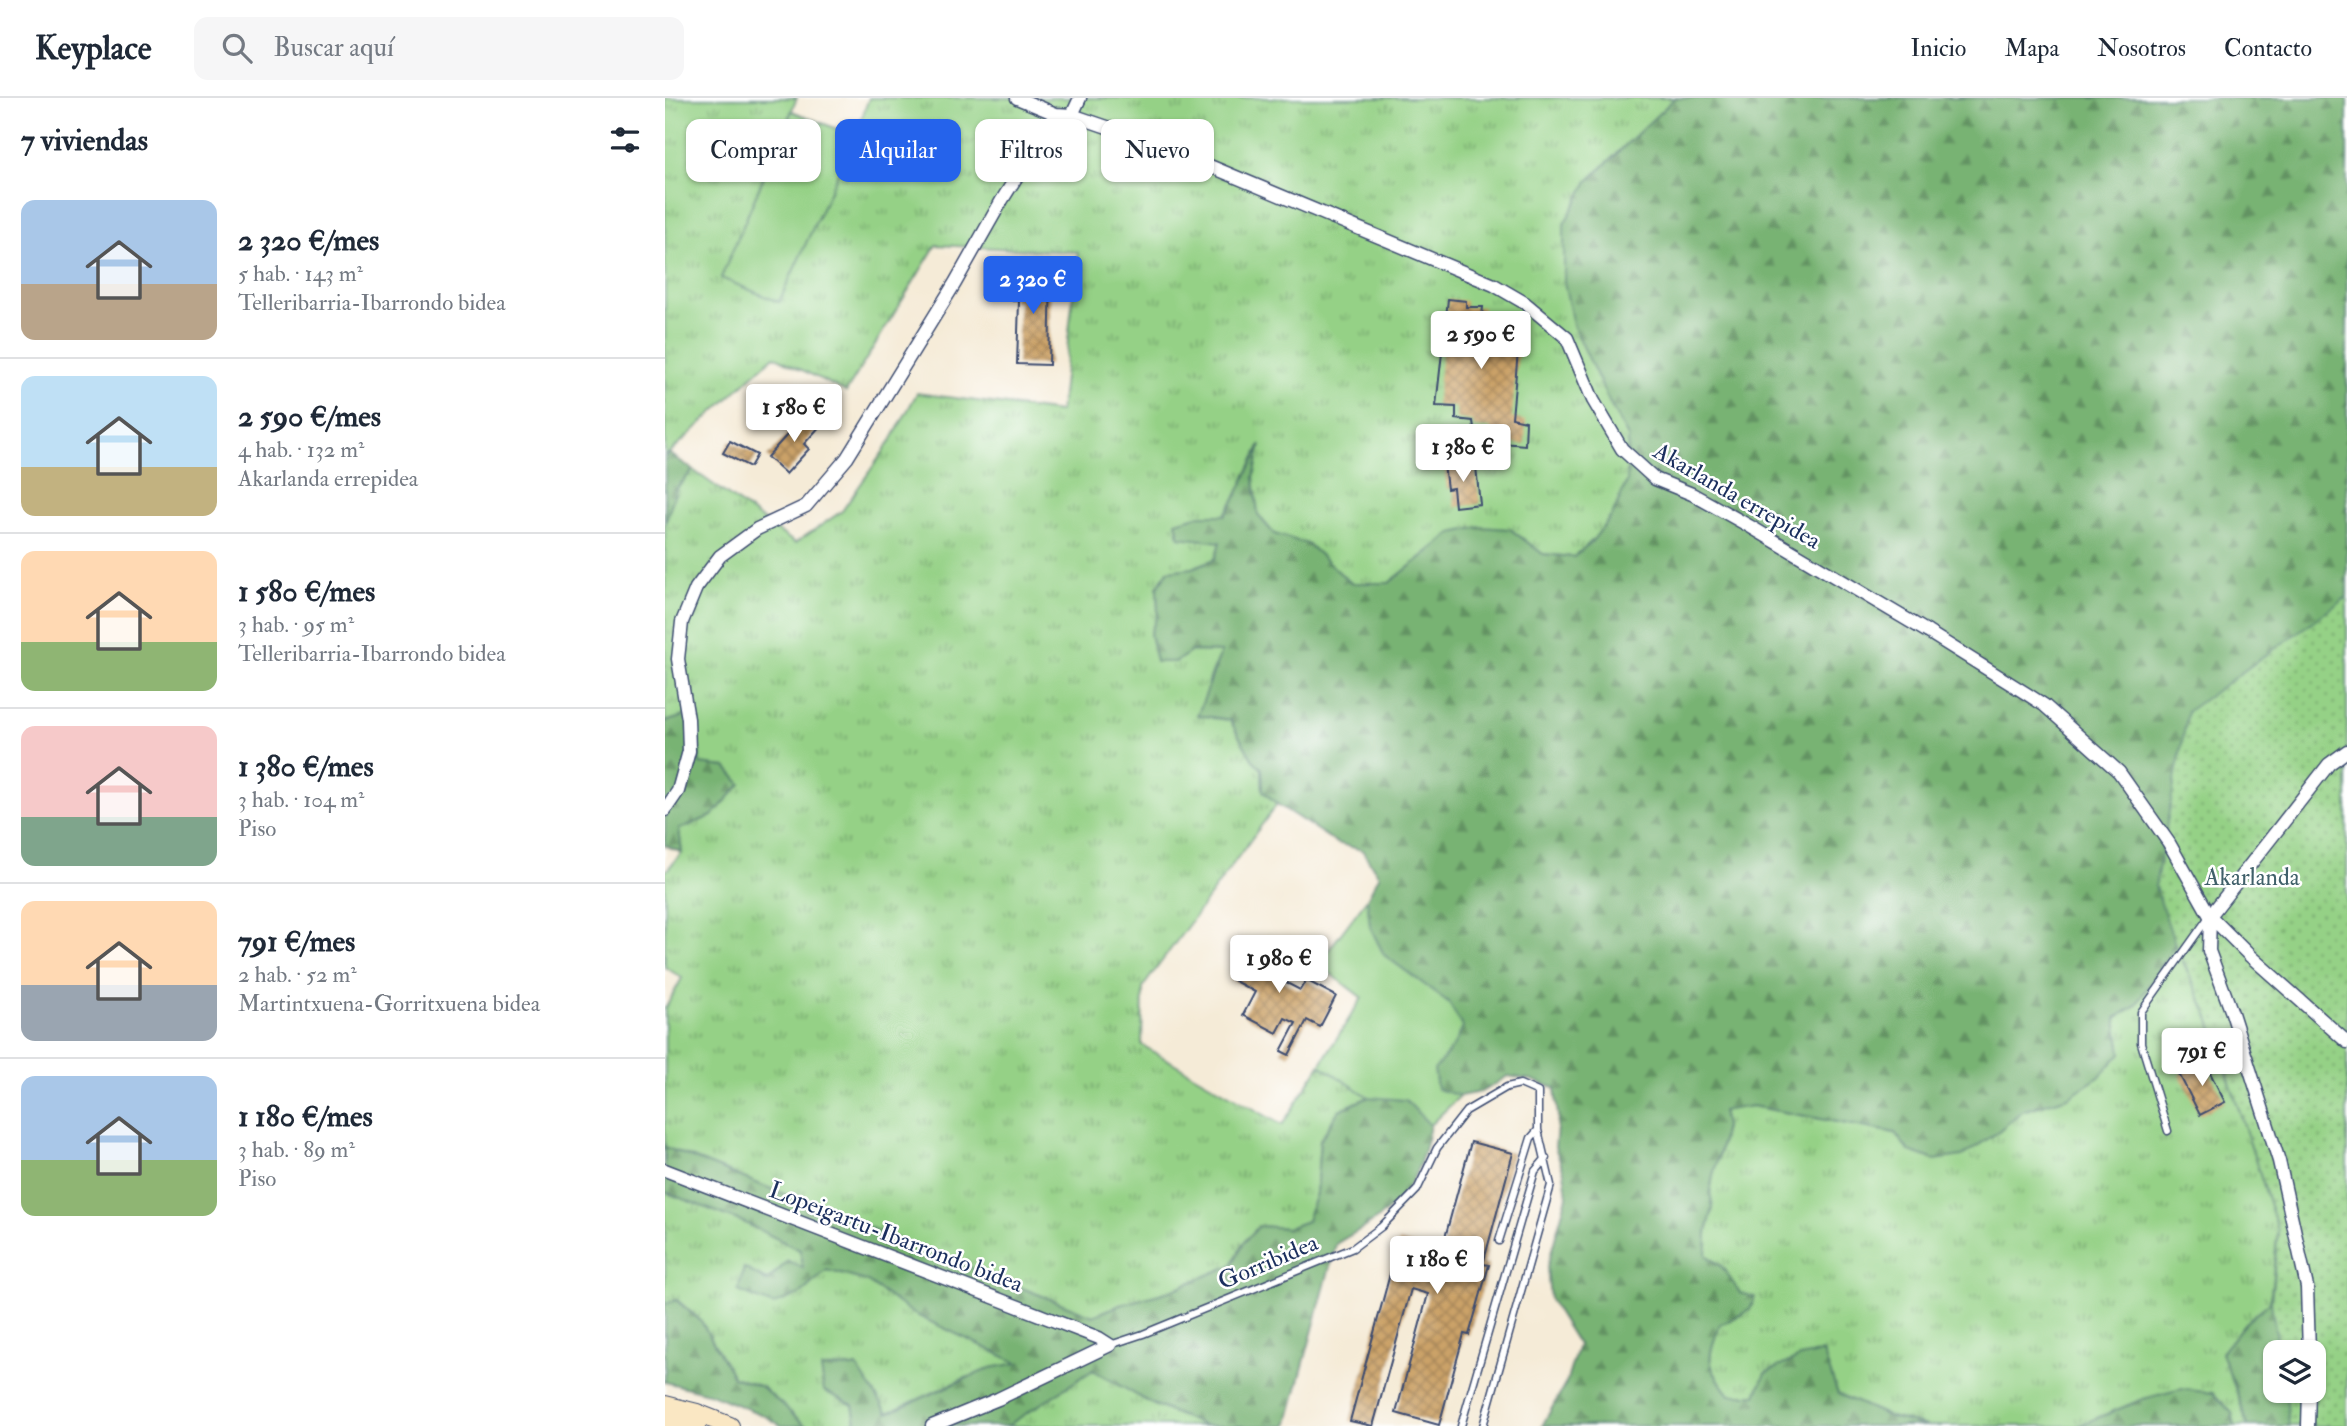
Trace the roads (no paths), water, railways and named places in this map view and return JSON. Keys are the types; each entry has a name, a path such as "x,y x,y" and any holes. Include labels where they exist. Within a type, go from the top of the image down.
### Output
{"main road":[{"path":"665,1405 697,1413 730,1426"},
{"path":"665,1418 696,1426"}],"street":[{"name":"Akarlanda errepidea","path":"1017,98 1056,114 1072,115 1157,144 1494,285 1525,303 1567,338 1593,400 1622,449 1655,479 1692,494 1751,527 2045,705 2119,772 2169,843 2210,916 2250,956 2347,1042"},
{"path":"1072,115 1080,98"},
{"path":"665,810 678,791 689,751 688,719 678,659 682,622 696,588 720,556 757,529 806,506 847,458 1056,114"},
{"path":"2309,1340 2307,1287 2280,1161 2209,951 2210,916 2329,764 2347,751"},
{"name":"Lopeigartu-Ibarrondo bidea","path":"665,1170 1099,1338 1110,1345"},
{"path":"932,1426 998,1399 1110,1345"},
{"path":"2308,1426 2309,1403"}],"lane":[{"path":"2168,1131 2141,1043 2141,1012 2210,916"},
{"name":"Gorribidea","path":"1110,1345 1353,1248 1381,1227 1417,1189 1437,1148 1466,1111 1507,1087 1521,1084 1538,1092 1538,1130"},
{"path":"1483,1426 1551,1185 1538,1130"},
{"path":"1499,1241 1531,1138 1538,1130"},
{"path":"1461,1426 1535,1171 1546,1158"}],"park label":[{"name":"Akarlanda","path":"2252,877"}]}
